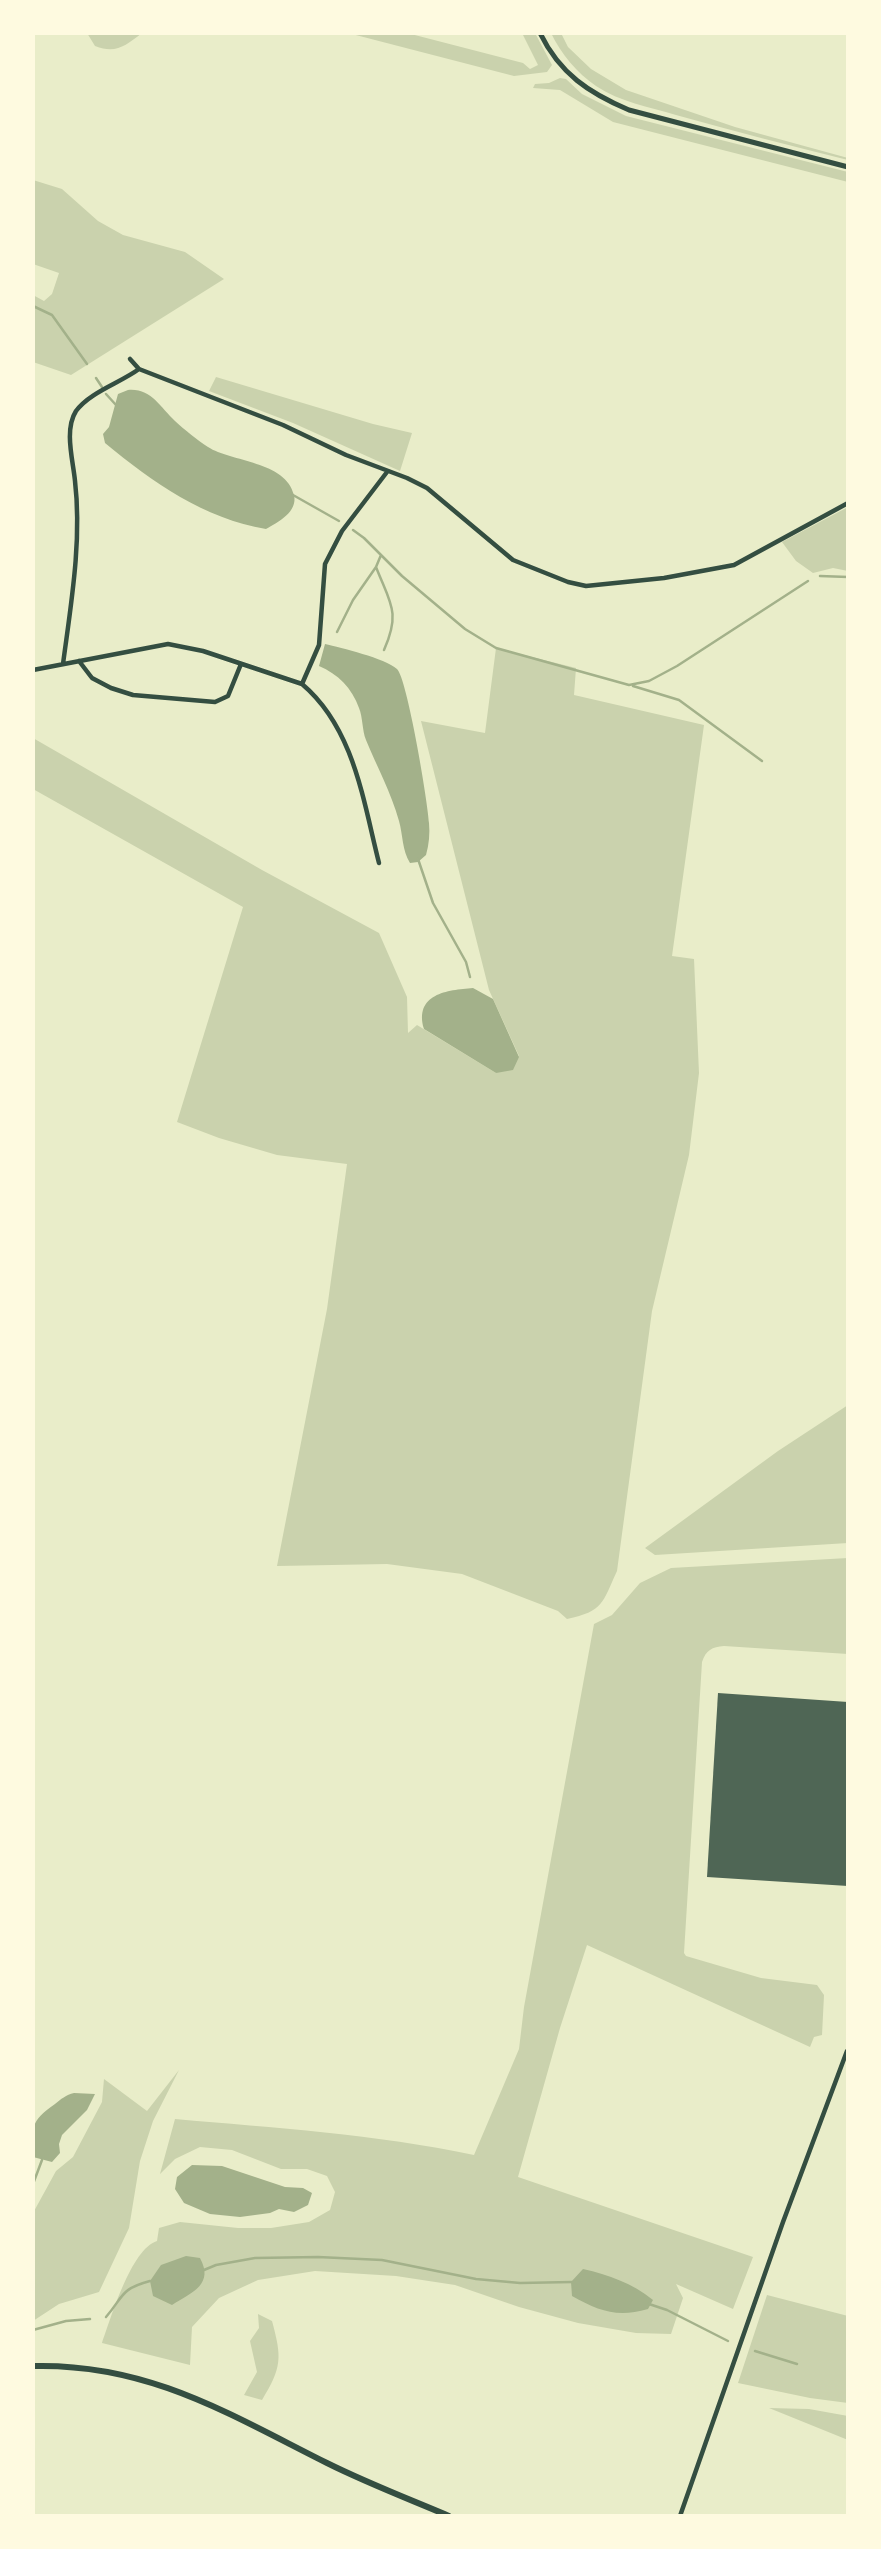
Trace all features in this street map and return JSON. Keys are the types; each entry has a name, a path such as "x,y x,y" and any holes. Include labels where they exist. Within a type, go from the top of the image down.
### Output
{"main road":[{"path":"33,2366 82,2367 119,2373 180,2391 236,2416 350,2474 449,2516"}],"street":[{"path":"540,33 564,69 598,97 629,110 848,167"},
{"path":"130,359 139,369 283,425 387,472 407,478 427,488 513,559 568,582 586,586 664,578 733,565 848,503"},
{"path":"63,664 76,550 75,482 70,437 72,420 85,403 139,369"},
{"path":"302,684 319,645 325,564 342,531 387,472"},
{"path":"33,670 168,644 203,651 302,684 318,698 341,734 356,767 379,863"},
{"path":"79,661 92,678 133,695 215,702 228,696 241,664"},
{"path":"680,2516 779,2231 848,2051"}],"shaded area":[{"path":"87,33 142,33 125,45 109,49 95,46"},
{"path":"348,33 407,33 523,63 530,69 538,65 522,33 535,33 552,65 547,72 514,76"},
{"path":"551,33 561,33 568,47 591,69 626,90 735,127 848,160 635,104 615,96 596,86 576,69"},
{"path":"560,78 566,79 582,94 626,116 848,172 848,182 613,122 560,90 533,88 535,84 549,83"},
{"path":"33,180 62,189 98,221 123,235 185,252 224,279 71,375 33,362 33,295 44,301 52,294 59,273 33,264"},
{"path":"216,377 412,433 400,471 293,423 209,391"},
{"path":"128,390 149,395 208,447 280,475 289,484 294,495 290,511 266,529 243,524 201,508 141,471 105,443 103,434 109,427 118,394"},
{"path":"848,507 848,571 833,568 813,573 796,561 782,542"},
{"path":"325,644 383,661 397,669 401,677 416,742 429,823 426,855 418,862 410,863 407,858 396,810 366,740 356,701 344,682 319,666"},
{"path":"496,648 576,668 574,695 704,725 672,956 694,959 699,1073 689,1155 652,1311 617,1571 608,1591 595,1609 567,1619 558,1611 462,1574 387,1564 277,1566 327,1309 347,1164 277,1155 177,1122 243,907 33,789 33,738 262,870 379,933 407,997 408,1033 417,1025 496,1073 519,1056 489,990 421,721 485,733"},
{"path":"473,988 493,999 519,1057 513,1070 496,1073 424,1029 422,1017 428,1001 453,990"},
{"path":"848,1405 848,1543 655,1555 645,1548 778,1451"},
{"path":"848,1558 848,1654 724,1646 710,1650 702,1662 684,1953 686,1956 761,1978 817,1985 824,1995 822,2035 814,2037 810,2047 587,1945 560,2028 518,2177 753,2257 733,2309 676,2284 683,2298 671,2334 636,2333 578,2323 519,2307 455,2285 396,2276 315,2271 258,2280 219,2298 192,2327 190,2365 102,2343 123,2286 139,2257 157,2241 159,2228 180,2222 238,2228 271,2228 309,2222 330,2210 335,2192 327,2176 307,2169 281,2169 232,2150 200,2147 175,2159 160,2174 175,2119 362,2137 474,2155 519,2049 524,2007 594,1624 612,1615 640,1583 671,1568"},
{"path":"179,2070 153,2121 140,2161 129,2228 99,2292 59,2304 33,2321 33,2213 56,2171 73,2157 102,2102 104,2079 147,2111"},
{"path":"74,2093 95,2094 87,2110 62,2135 60,2153 52,2162 33,2157 33,2132 37,2121 59,2100"},
{"path":"192,2165 222,2166 285,2187 303,2188 312,2193 308,2205 294,2212 279,2209 270,2213 240,2217 210,2214 184,2203 175,2189 177,2177"},
{"path":"186,2256 200,2258 204,2267 203,2281 199,2286 172,2305 153,2296 150,2281 161,2265"},
{"path":"583,2269 620,2280 653,2300 648,2309 627,2313 608,2312 591,2306 572,2296 571,2282"},
{"path":"767,2295 848,2316 848,2403 738,2383"},
{"path":"258,2314 272,2321 279,2354 277,2370 262,2400 244,2395 257,2372 250,2341 259,2328"},
{"path":"769,2408 809,2409 848,2416 848,2440"}],"building":[{"path":"718,1693 848,1702 848,1886 707,1877"}],"waterway":[{"path":"33,306 52,315 87,364"},
{"path":"96,378 102,387"},
{"path":"106,394 116,405"},
{"path":"293,495 339,521"},
{"path":"353,530 465,629 496,648 629,685 649,681 677,666 808,581"},
{"path":"381,555 376,567 393,617 384,650"},
{"path":"337,632 353,600 376,567"},
{"path":"820,576 848,577"},
{"path":"633,686 679,700 762,761"},
{"path":"418,859 433,903 466,962 470,977"},
{"path":"33,2184 42,2160"},
{"path":"204,2270 216,2265 255,2258 318,2257 382,2260 476,2279 520,2283 572,2282"},
{"path":"106,2317 128,2290 150,2281"},
{"path":"649,2304 667,2310 728,2341"},
{"path":"33,2330 66,2321 90,2319"},
{"path":"755,2351 797,2364"}]}
